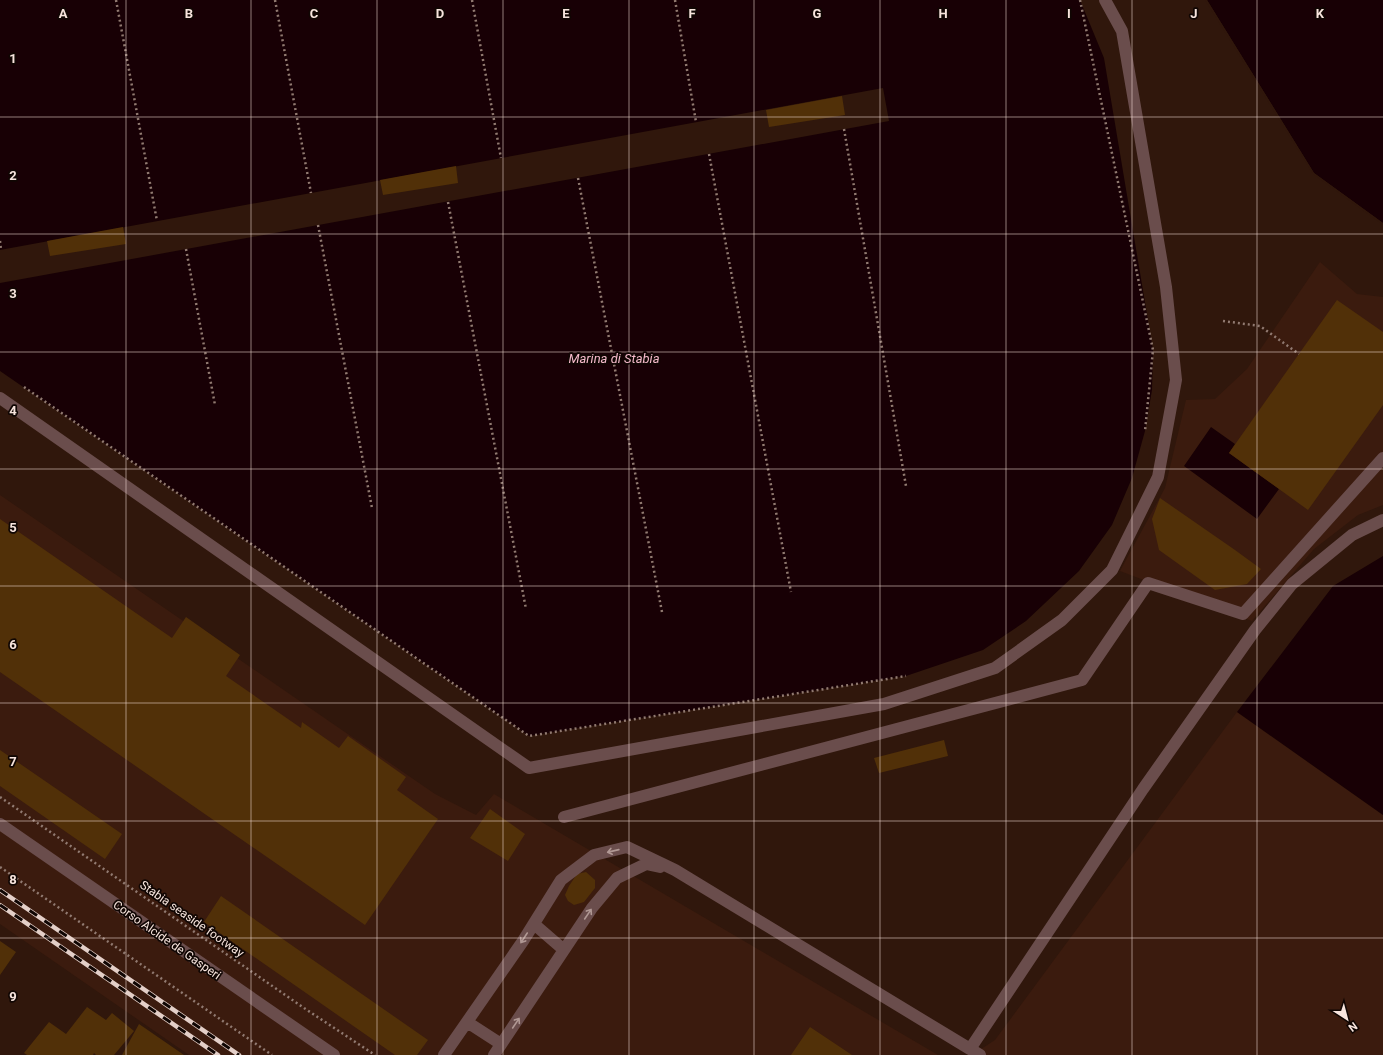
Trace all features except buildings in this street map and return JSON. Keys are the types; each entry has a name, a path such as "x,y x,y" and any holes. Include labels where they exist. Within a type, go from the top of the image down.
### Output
{"street":[{"path":"0,398 529,768 884,704 994,668 1062,620 1112,570 1158,477 1176,380 1166,287 1122,31 1105,0"},
{"path":"564,817 1082,680 1148,583 1243,614 1383,458"},
{"path":"970,1049 1144,789 1260,625 1292,584 1352,535 1383,520"},
{"name":"Corso Alcide de Gasperi","path":"0,824 334,1055"},
{"path":"444,1055 534,924 561,880 594,855 627,847 675,870 980,1055"},
{"path":"494,1055 592,908 617,878 646,864 675,870"},
{"path":"534,924 564,950"},
{"path":"467,1022 501,1044"}],"path":[{"path":"116,0 157,221"},
{"path":"275,0 311,193"},
{"path":"472,0 501,158"},
{"path":"675,0 696,122"},
{"path":"1080,0 1153,350 1145,432"},
{"path":"844,129 906,486"},
{"path":"709,154 791,592"},
{"path":"578,178 662,612"},
{"path":"448,202 526,609"},
{"path":"318,225 372,508"},
{"path":"0,241 2,250"},
{"path":"186,249 215,405"},
{"path":"1223,321 1260,326 1299,354"},
{"path":"24,387 529,736 906,676"},
{"name":"Stabia seaside footway","path":"0,797 304,1008 375,1055"},
{"path":"0,866 272,1055"}],"shaded area":[{"path":"1320,262 1357,294 1383,297 1383,505 1358,515 1314,549 1252,621 1120,571 1165,488 1186,400 1215,399 1247,369"},
{"path":"0,495 435,794 476,815 494,794 938,1055 189,1055 0,924"},
{"path":"1237,712 1383,815 1383,1055 972,1055 995,1040"}],"water":[{"name":"Marina di Stabia","path":"0,0 1080,0 1104,58 1153,350 1152,390 1145,431 1132,478 1112,525 1079,571 1026,621 983,650 906,676 529,736 0,371"},
{"path":"1207,0 1383,0 1383,223 1314,173"},
{"path":"1211,427 1235,444 1229,453 1279,489 1257,519 1184,466"},
{"path":"1383,556 1383,815 1237,712 1333,586"}],"pier":[{"path":"1205,0 1207,0 1314,173 1383,223 1383,225 1313,174"},
{"path":"883,88 889,121 0,283 0,250"}],"railway":[{"path":"0,890 239,1055"},
{"path":"0,905 218,1055"}]}
